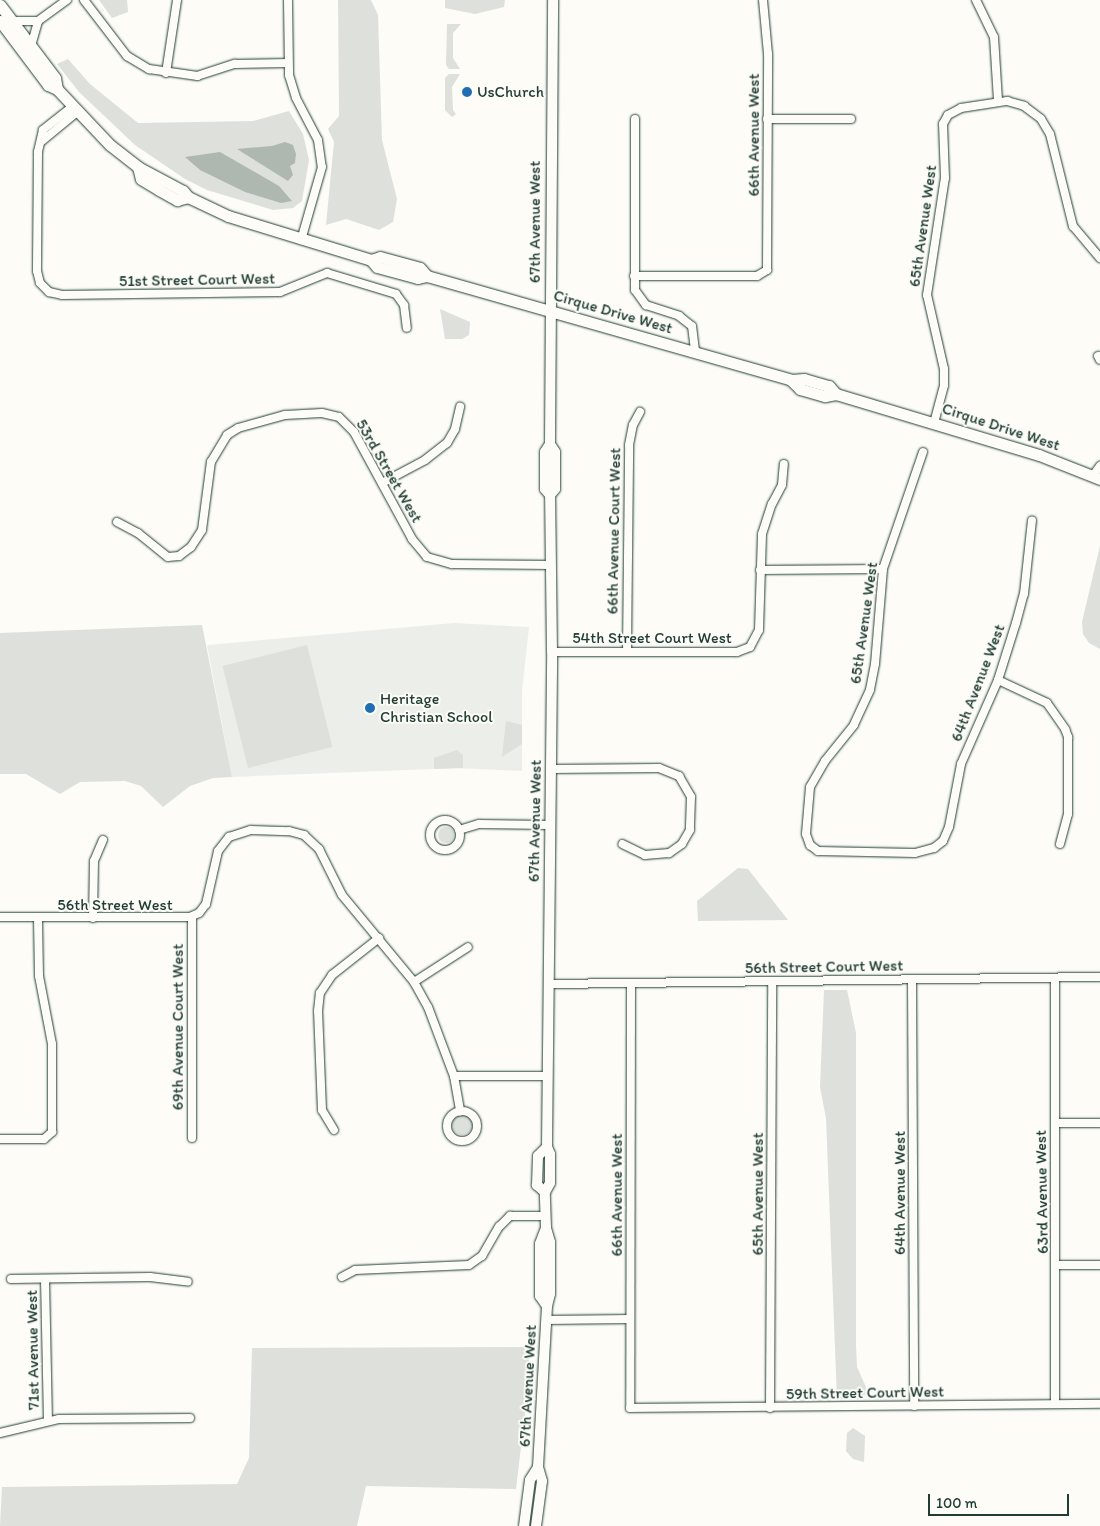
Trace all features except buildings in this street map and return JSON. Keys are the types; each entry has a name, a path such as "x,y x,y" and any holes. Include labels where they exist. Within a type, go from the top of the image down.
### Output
{"main road":[{"name":"Cirque Drive West","path":"0,5 6,21 48,85 57,90 74,110 138,167 183,191 188,198 236,219 371,260 380,257 420,268 427,276 791,380 804,379 828,386 836,394 1039,455 1097,480"},
{"name":"Cirque Drive West","path":"6,21 31,47 55,78 57,90"}],"street":[{"path":"31,47 38,22 67,0"},
{"path":"84,0 127,56 145,67 166,73 198,76 235,64 288,63"},
{"path":"166,73 177,0"},
{"path":"288,0 288,63 296,98 318,140 322,167 302,240"},
{"name":"67th Avenue West","path":"536,1526 542,1481 538,1467 547,1306 540,1296 540,1244 546,1228 545,1192 550,1183 550,1154 547,1147 552,652 550,495 555,489 555,452 550,444 553,0"},
{"name":"66th Avenue West","path":"634,276 756,276 767,270 768,54 763,0"},
{"path":"976,0 994,38 998,101 1024,106 1046,126 1073,226 1100,258"},
{"path":"6,21 38,22"},
{"name":"65th Avenue West","path":"934,423 944,385 944,369 927,295 945,178 943,124 953,110 998,101"},
{"name":"51st Street Court West","path":"74,110 44,130 38,159 37,271 45,289 62,295 280,292 318,275 330,274 396,294 404,305 407,328"},
{"path":"635,119 635,290 641,302 679,316 692,326 695,352"},
{"path":"767,119 851,119"},
{"path":"382,483 425,460 447,443 455,429 460,406"},
{"name":"53rd Street West","path":"117,522 138,533 168,557 185,553 202,530 206,515 208,472 221,441 238,428 302,412 330,414 347,423 416,546 435,560 464,565 551,565"},
{"name":"66th Avenue Court West","path":"627,652 629,445 633,425 640,412"},
{"name":"65th Avenue West","path":"923,452 883,569 876,664 870,690 854,725 824,761 810,788 806,834 810,845 825,853 915,853 934,848"},
{"path":"784,464 782,485 764,524 760,570 883,569"},
{"path":"1097,480 1100,466"},
{"name":"64th Avenue West","path":"934,848 947,834 961,764 998,680 1024,594 1032,520"},
{"name":"54th Street Court West","path":"552,652 737,652 750,647 759,630 760,570"},
{"path":"998,680 1047,703 1065,729 1068,737 1068,814 1060,844"},
{"path":"551,769 659,768 679,776 690,797 690,830 682,844 669,854 645,855 622,844"},
{"path":"441,820 451,821 459,830 458,842 451,849 440,849 430,839 430,829 441,820"},
{"path":"459,830 479,824 549,825"},
{"path":"192,917 206,904 218,851 226,840 242,831 289,831 304,836 316,844 342,895 414,982 436,1025 454,1076 460,1111"},
{"path":"93,918 93,866 103,840"},
{"name":"56th Street West","path":"0,917 38,919 192,917"},
{"name":"69th Avenue Court West","path":"192,917 192,1138"},
{"name":"56th Street West","path":"0,1139 44,1139 51,1136 49,1019 39,976 38,919"},
{"path":"334,1130 322,1110 318,1011 320,993 332,975 379,938"},
{"path":"414,982 468,947"},
{"name":"56th Street Court West","path":"549,984 1100,977"},
{"name":"63rd Avenue West","path":"1055,979 1057,1266 1055,1404"},
{"name":"64th Avenue West","path":"912,980 914,1406"},
{"name":"65th Avenue West","path":"770,1408 772,981"},
{"name":"66th Avenue West","path":"630,1408 631,983"},
{"path":"454,1076 548,1076"},
{"path":"1055,1122 1100,1122"},
{"path":"342,1277 355,1270 469,1265 482,1256 498,1227 510,1216 546,1216"},
{"path":"1057,1266 1100,1265"},
{"path":"11,1279 150,1277 188,1282"},
{"name":"71st Avenue West","path":"45,1279 48,1420"},
{"path":"546,1320 630,1319"},
{"name":"59th Street Court West","path":"630,1408 1100,1404"},
{"path":"0,1433 48,1420 190,1418"},
{"name":"67th Avenue West","path":"524,1526 530,1480 538,1467"}],"shaded area":[{"path":"99,0 127,0 128,12 112,18"},
{"path":"338,0 371,0 378,15 382,140 397,199 393,222 379,230 346,219 326,225 334,142 328,129 339,116"},
{"path":"445,0 505,0 504,7 475,14 445,8"},
{"path":"447,24 461,24 453,33 453,58 460,69 449,69 446,65"},
{"path":"68,59 90,84 138,123 253,121 289,111 303,134 309,160 302,201 293,208 273,210 207,190 185,179 135,145 79,92 57,64"},
{"path":"449,74 460,74 452,87 453,110 456,114 452,117 445,110 445,78"},
{"path":"285,142 293,145 296,154 295,163 290,166 293,175 288,181 237,149 272,146"},
{"path":"220,152 279,186 292,201 281,203 245,192 200,170 185,157"},
{"path":"440,309 470,322 469,335 462,339 445,339"},
{"path":"1100,546 1100,649 1089,643 1083,634 1082,622"},
{"name":"Heritage Christian School","path":"454,623 529,627 522,691 522,771 457,768 232,777 207,645"},
{"path":"202,625 232,777 213,778 190,786 163,807 141,786 125,781 80,782 60,794 26,774 0,774 0,633"},
{"path":"307,645 332,747 248,768 223,666"},
{"path":"506,721 522,725 522,744 502,757"},
{"path":"457,750 463,755 463,768 434,769 434,758"},
{"path":"443,827 449,827 454,832 452,841 443,843 438,838 438,832"},
{"path":"738,868 748,869 788,920 698,921 697,901"},
{"path":"824,990 847,990 856,1033 856,1345 857,1367 866,1387 864,1399 837,1399 826,1118 820,1087"},
{"path":"462,1115 469,1118 472,1125 469,1132 462,1135 455,1132 452,1125 455,1118"},
{"path":"529,1347 529,1379 516,1489 366,1486 357,1526 0,1526 2,1487 237,1484 249,1458 252,1348"},
{"path":"853,1428 865,1436 864,1462 853,1459 846,1451 847,1433"}],"place":[{"name":"UsChurch","path":"467,92"},
{"name":"Heritage Christian School","path":"370,708"}]}
